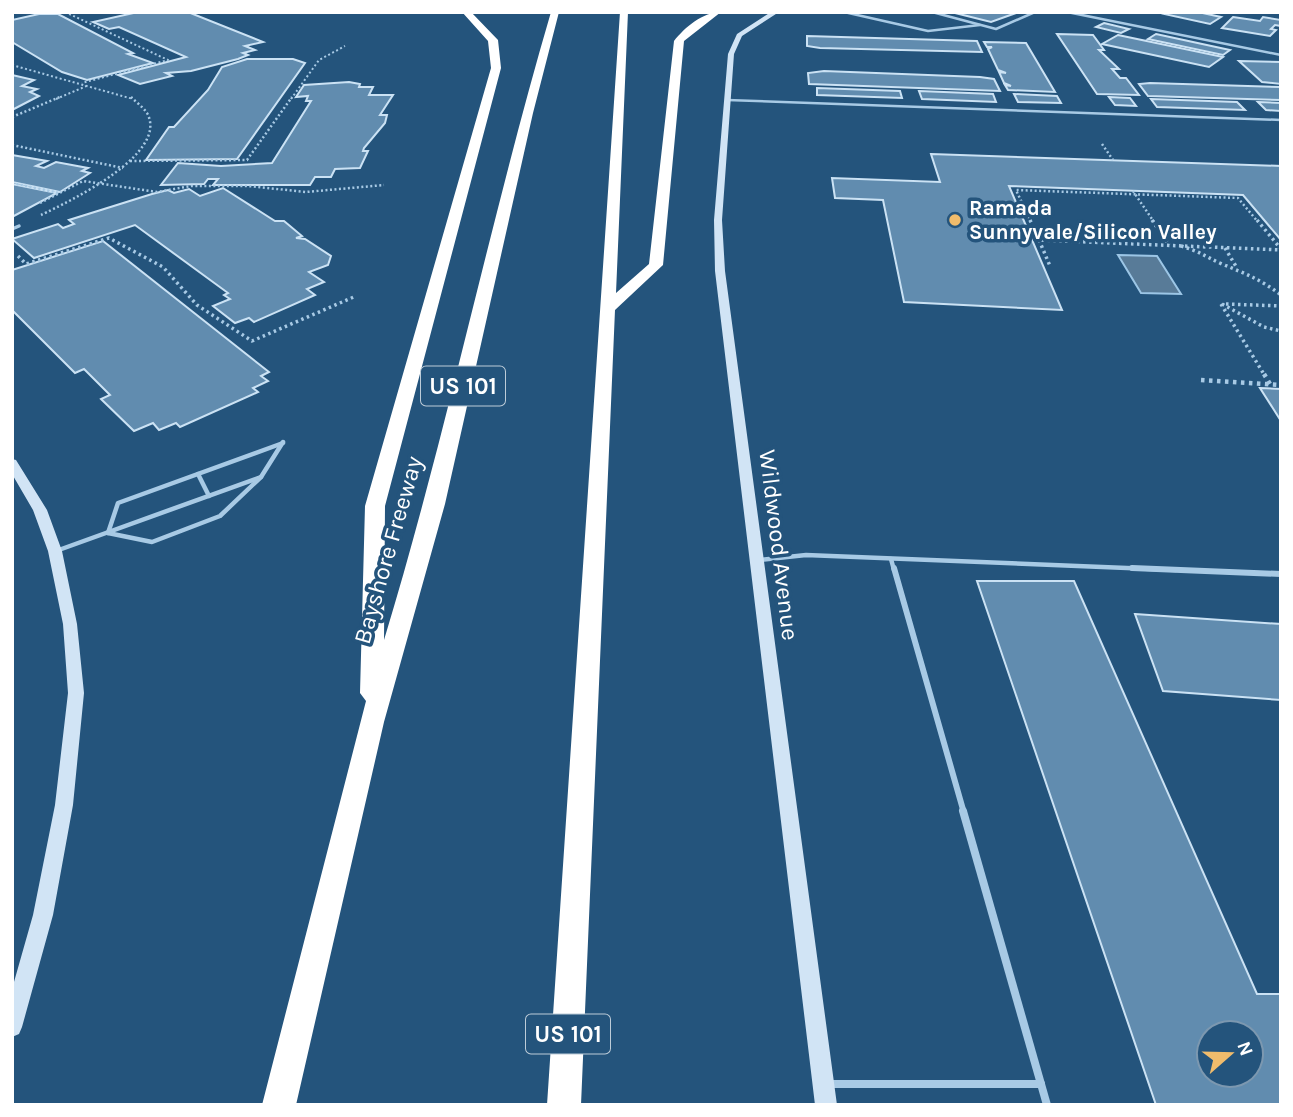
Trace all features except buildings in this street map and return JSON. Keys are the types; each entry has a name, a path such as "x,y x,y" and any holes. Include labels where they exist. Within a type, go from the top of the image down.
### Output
{"highway":[{"path":"372,722 375,506 496,68 493,40 466,12"},
{"path":"542,12 545,48"},
{"name":"Bayshore Freeway","path":"279,1105 372,722 435,504 555,12"},
{"name":"US 101","path":"564,1105 624,12"},
{"path":"607,309 656,265 679,41 686,33 717,12"}],"street":[{"name":"Wildwood Avenue","path":"776,12 739,35 731,54 718,220 720,271 826,1105"},
{"path":"12,463 40,510 55,551 70,624 76,693 64,805 43,915 12,1027"}],"lane":[{"path":"844,12 924,33 954,33 980,25"},
{"path":"932,12 996,29 1035,12"},
{"path":"1067,12 1281,55"},
{"path":"727,100 1281,120"},
{"path":"12,229 19,226"},
{"path":"283,442 261,477 220,516 152,542 108,533 118,503 283,442"},
{"path":"198,474 209,496"},
{"path":"55,551 261,477"},
{"path":"758,560 806,555 1281,573"},
{"path":"891,559 1047,1105"},
{"path":"824,1084 1041,1084"}],"path":[{"path":"65,12 167,60 81,83"},
{"path":"130,161 247,160 319,60 345,46"},
{"path":"12,65 130,96 145,106 152,119 149,136 124,168 19,226"},
{"path":"12,117 89,85"},
{"path":"1102,144 1113,160"},
{"path":"12,145 124,168"},
{"path":"57,207 40,203 83,181 157,192 191,186 248,186 306,192 384,185"},
{"path":"12,183 60,193"},
{"path":"1050,266 1016,190 1246,198"},
{"path":"1134,193 1169,246"},
{"path":"1238,198 1281,249"},
{"path":"12,251 26,264 109,238 163,267 197,304 252,341 356,296"},
{"path":"1039,240 1281,249"},
{"path":"1181,246 1238,269 1270,285 1281,295 1281,305 1221,304"},
{"path":"1225,248 1238,269"},
{"path":"1221,304 1264,327 1281,331"},
{"path":"1221,304 1270,384"},
{"path":"1201,380 1281,385"}],"water":[{"path":"1118,255 1157,256 1181,294 1141,293"}],"place":[{"name":"Ramada Sunnyvale/Silicon Valley","path":"955,220"}]}
